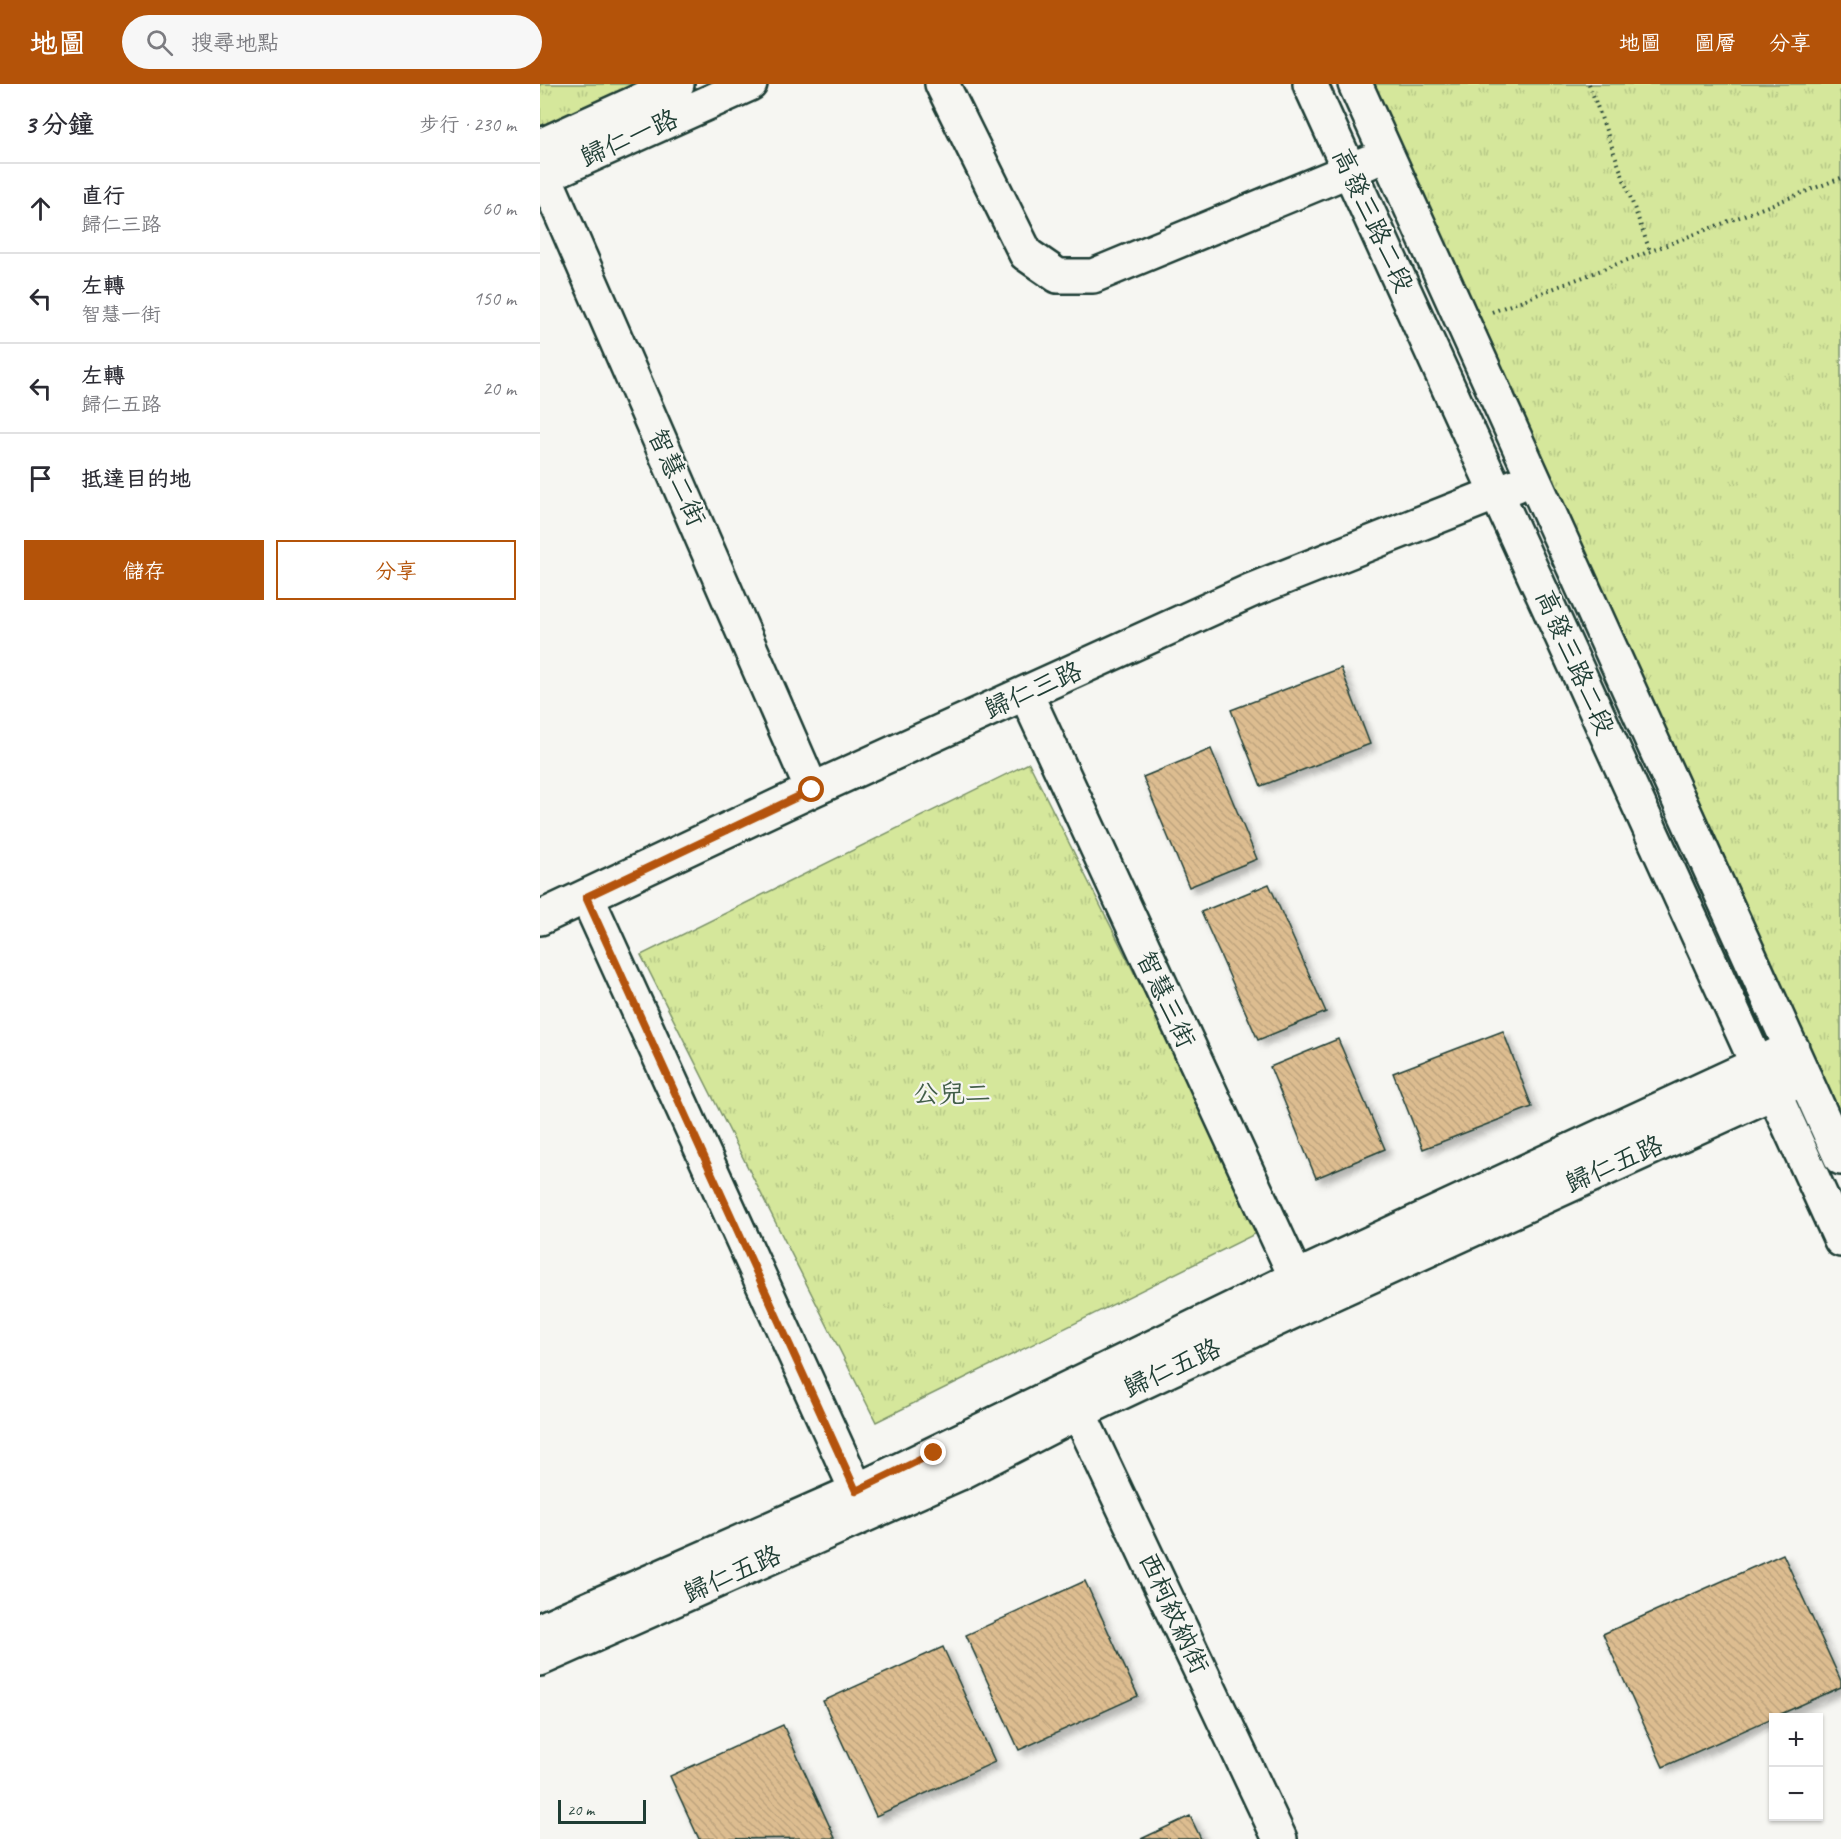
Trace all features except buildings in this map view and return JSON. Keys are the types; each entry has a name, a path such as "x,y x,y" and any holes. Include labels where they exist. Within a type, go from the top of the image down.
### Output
{"street":[{"name":"歸仁一路","path":"541,166 677,84"},
{"name":"歸仁一路","path":"541,166 750,84"},
{"path":"942,84 1026,254 1058,276 1093,276 1350,171 1386,154"},
{"name":"高發三路二段","path":"1310,84 1499,493 1757,1064 1774,1093 1841,1240"},
{"name":"高發三路二段","path":"1355,84 1841,1158"},
{"name":"智慧二街","path":"541,166 812,790"},
{"name":"歸仁三路","path":"540,918 812,790 1252,590 1533,478"},
{"name":"智慧三街","path":"1026,694 1302,1291"},
{"path":"586,897 862,1502"},
{"name":"歸仁五路","path":"540,1659 1302,1291 1792,1048"},
{"name":"歸仁五路","path":"1302,1291 1805,1078"},
{"name":"西柯紋納街","path":"1073,1400 1280,1839"},
{"name":"歸仁五路","path":"540,1630 862,1502"}],"path":[{"path":"1589,84 1650,251"},
{"path":"1463,323 1841,178"}],"green space":[{"path":"540,84 660,84 540,137"},
{"path":"1356,84 1841,84 1841,1153"},
{"name":"公兒二","path":"1029,763 1263,1230 876,1422 641,955"}],"route":[{"path":"812,790 586,897 856,1491 934,1453"}]}
